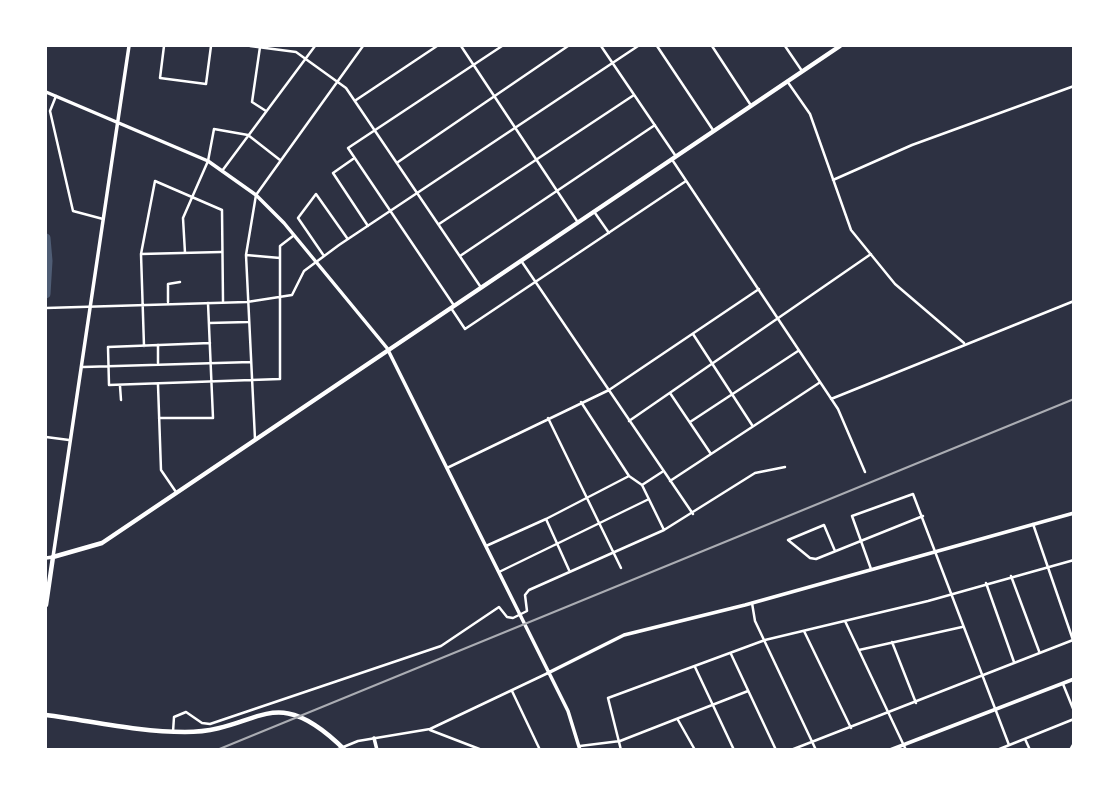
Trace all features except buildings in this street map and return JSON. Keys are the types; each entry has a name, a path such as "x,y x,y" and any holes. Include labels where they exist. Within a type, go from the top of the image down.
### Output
{"main road":[{"path":"46,605 53,557 102,543 387,348 839,46"},
{"path":"46,715 173,732 201,731 266,713 288,713 311,721 337,747 345,750"}],"street":[{"path":"46,558 53,557 79,367 129,46"},
{"path":"164,46 160,78 206,83 211,46"},
{"path":"250,46 296,52 338,80 356,100 480,286"},
{"path":"222,171 316,46"},
{"path":"254,439 246,256 256,195 363,46"},
{"path":"356,100 437,46"},
{"path":"461,46 577,221"},
{"path":"502,46 348,148 466,329 686,181"},
{"path":"398,162 568,46"},
{"path":"601,46 655,125 686,181 831,399 865,472"},
{"path":"47,308 247,302 292,295 304,271 324,256 638,46"},
{"path":"657,46 713,130"},
{"path":"712,46 750,105"},
{"path":"785,46 802,71"},
{"path":"260,47 252,102 266,111"},
{"path":"787,81 810,114 851,230 895,284 964,343"},
{"path":"832,180 912,145 1073,86"},
{"path":"46,92 208,161 256,195 294,236 387,348 568,711 580,748 620,741 748,691"},
{"path":"439,224 634,94"},
{"path":"56,96 50,111 73,211 103,219"},
{"path":"460,256 655,125"},
{"path":"185,253 183,218 208,161 214,129 248,135 280,160"},
{"path":"355,158 333,173 368,226"},
{"path":"144,346 141,254 155,181 222,211 223,303"},
{"path":"324,256 299,218 316,194 348,239"},
{"path":"593,210 608,233"},
{"path":"210,343 108,347 109,385 280,379 279,246 294,236"},
{"path":"141,254 223,252"},
{"path":"629,421 872,253"},
{"path":"246,256 280,258"},
{"path":"521,259 693,514"},
{"path":"159,285 180,282"},
{"path":"167,284 168,304"},
{"path":"447,469 609,390 760,289"},
{"path":"831,399 1073,301"},
{"path":"159,418 213,418 208,303"},
{"path":"209,323 248,322"},
{"path":"693,334 752,426"},
{"path":"158,345 158,364"},
{"path":"690,422 798,350"},
{"path":"79,367 251,362"},
{"path":"670,481 820,382"},
{"path":"120,385 121,400"},
{"path":"158,385 161,470 177,493"},
{"path":"670,393 711,454"},
{"path":"581,402 629,476 642,485 664,530"},
{"path":"548,418 621,568"},
{"path":"46,437 69,440"},
{"path":"173,732 174,717 180,713 186,712 202,723 210,724 441,646 499,607 507,617 513,618 527,611 525,595 529,590 664,530 755,473 785,467"},
{"path":"642,485 663,472"},
{"path":"486,546 589,498 629,476"},
{"path":"871,569 852,519 854,515 910,493 923,516 961,627 1009,745"},
{"path":"499,572 649,499"},
{"path":"337,747 430,729 624,635 752,603 1073,513"},
{"path":"835,551 824,525 788,540 814,559 835,551 923,516"},
{"path":"546,519 569,570"},
{"path":"790,750 891,713 1073,640 1033,524"},
{"path":"621,750 608,698 765,640 950,595 1073,560"},
{"path":"1011,576 1040,652"},
{"path":"986,583 1014,663"},
{"path":"752,603 755,621 816,750"},
{"path":"845,621 891,713 906,750"},
{"path":"859,650 961,627"},
{"path":"804,631 851,728"},
{"path":"891,642 916,703"},
{"path":"732,654 776,750"},
{"path":"695,667 734,750"},
{"path":"890,750 1073,679"},
{"path":"1063,683 1073,711"},
{"path":"512,691 540,750"},
{"path":"998,750 1073,719"},
{"path":"678,720 695,750"},
{"path":"430,729 467,741 482,750"},
{"path":"374,738 377,750"},
{"path":"1025,738 1030,750"},
{"path":"1070,750 1073,743"}],"waterway":[{"path":"46,238 46,294"}],"railway":[{"path":"217,750 1074,399"}]}
